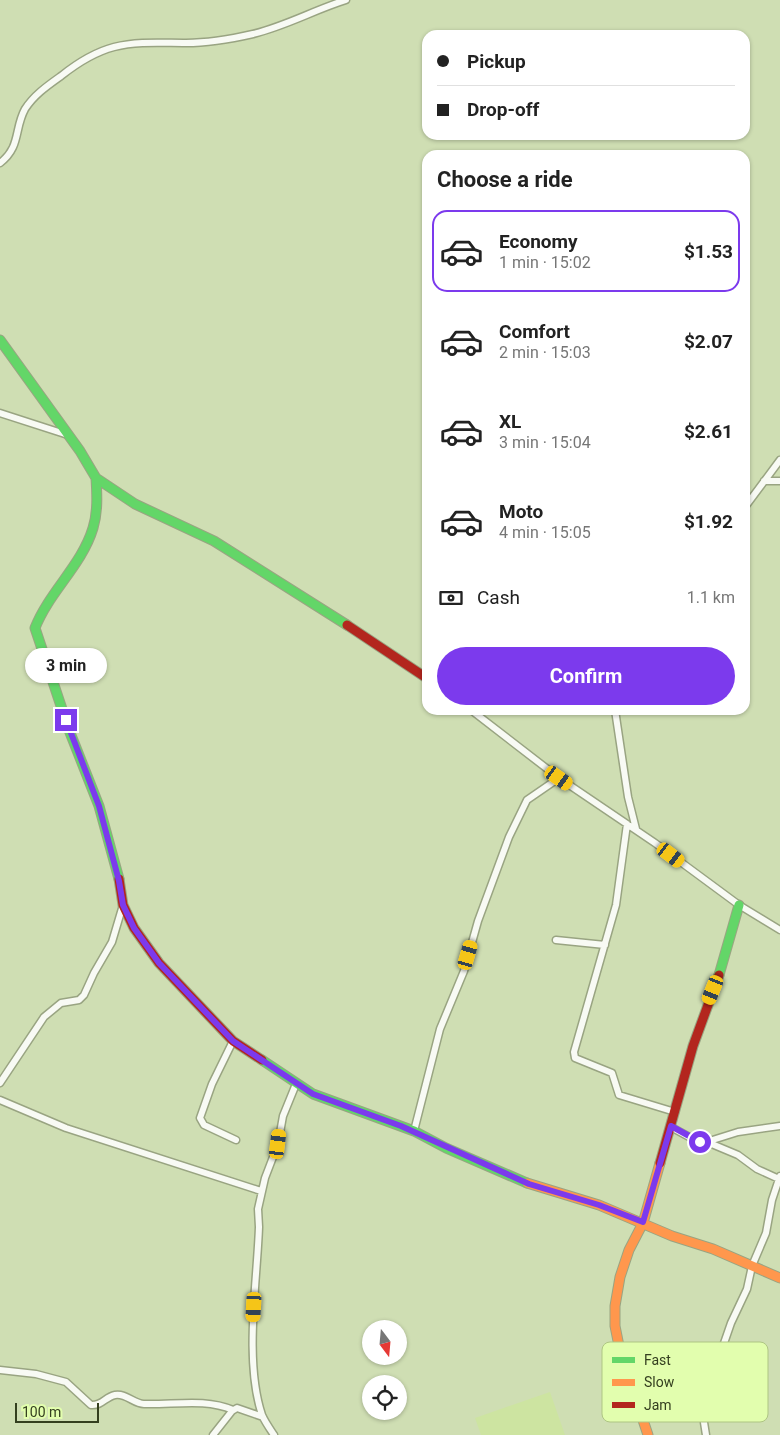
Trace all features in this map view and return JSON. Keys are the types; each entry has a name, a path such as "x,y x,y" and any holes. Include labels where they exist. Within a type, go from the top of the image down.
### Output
{"street":[{"path":"0,163 14,147 24,111 36,95 63,74 92,56 133,43 204,41 254,34 297,21 330,2 346,0"},
{"path":"0,340 69,435 96,478 135,504 206,537 235,554 422,675"},
{"path":"0,413 69,435"},
{"path":"750,500 780,460"},
{"path":"96,478 97,494 92,529 84,547 43,608 35,628 69,730 99,806 119,881 123,905 134,928 159,963 233,1041 313,1094 414,1131 446,1148 529,1184 599,1205 643,1222 660,1231 713,1249 780,1278"},
{"path":"764,481 780,481"},
{"path":"477,715 559,778 636,829 739,905 780,930"},
{"path":"616,715 628,797 636,829"},
{"path":"414,1131 440,1029 464,971 478,921 508,836 527,800 559,778"},
{"path":"627,824 616,905 576,1039 574,1052 575,1058 612,1073 619,1095 675,1112"},
{"path":"0,1083 44,1017 61,1003 79,1000 84,995 112,942 123,905"},
{"path":"618,1342 614,1315 622,1268 643,1222 692,1046 718,979 739,905"},
{"path":"556,940 604,945"},
{"path":"233,1041 221,1064 200,1118 204,1125 236,1140"},
{"path":"274,1435 263,1417 257,1387 253,1326 258,1246 258,1208 261,1191 278,1144 287,1105 296,1084"},
{"path":"0,1100 66,1128 261,1191"},
{"path":"671,1126 696,1141 707,1142 738,1155 757,1169 780,1178 765,1237 752,1266 747,1289 724,1342"},
{"path":"707,1142 738,1132 780,1126"},
{"path":"0,1370 36,1374 59,1380 72,1386 91,1405 99,1405 109,1398 119,1395 142,1404 189,1403 211,1404 233,1410 241,1408 263,1417"},
{"path":"213,1435 233,1410"},
{"path":"644,1422 648,1435"},
{"path":"704,1422 706,1435"}],"shaded area":[{"path":"550,1392 565,1435 481,1435 475,1418"}],"traffic: fast":[{"path":"0,340 80,451 96,478 135,504 214,541 347,625"},
{"path":"96,478 96,516 88,541 74,566 48,602 35,628 69,730 99,806 119,879"},
{"path":"719,975 739,905"},
{"path":"262,1060 313,1094 414,1131 446,1148 527,1183"}],"traffic: slow":[{"path":"618,1342 615,1326 615,1306 620,1277 629,1250 643,1223 660,1163"},
{"path":"527,1183 599,1205 672,1236 713,1249 780,1278"},
{"path":"644,1422 648,1435"}],"traffic: jam":[{"path":"347,625 422,675"},
{"path":"119,879 123,905 134,928 159,963 233,1041 262,1060"},
{"path":"660,1163 693,1046 719,975"}],"route":[{"path":"66,720 99,806 119,881 123,905 134,928 159,963 233,1041 296,1084 313,1094 414,1131 446,1148 496,1168 529,1184 599,1205 643,1222 671,1126 686,1136 700,1142"}]}
